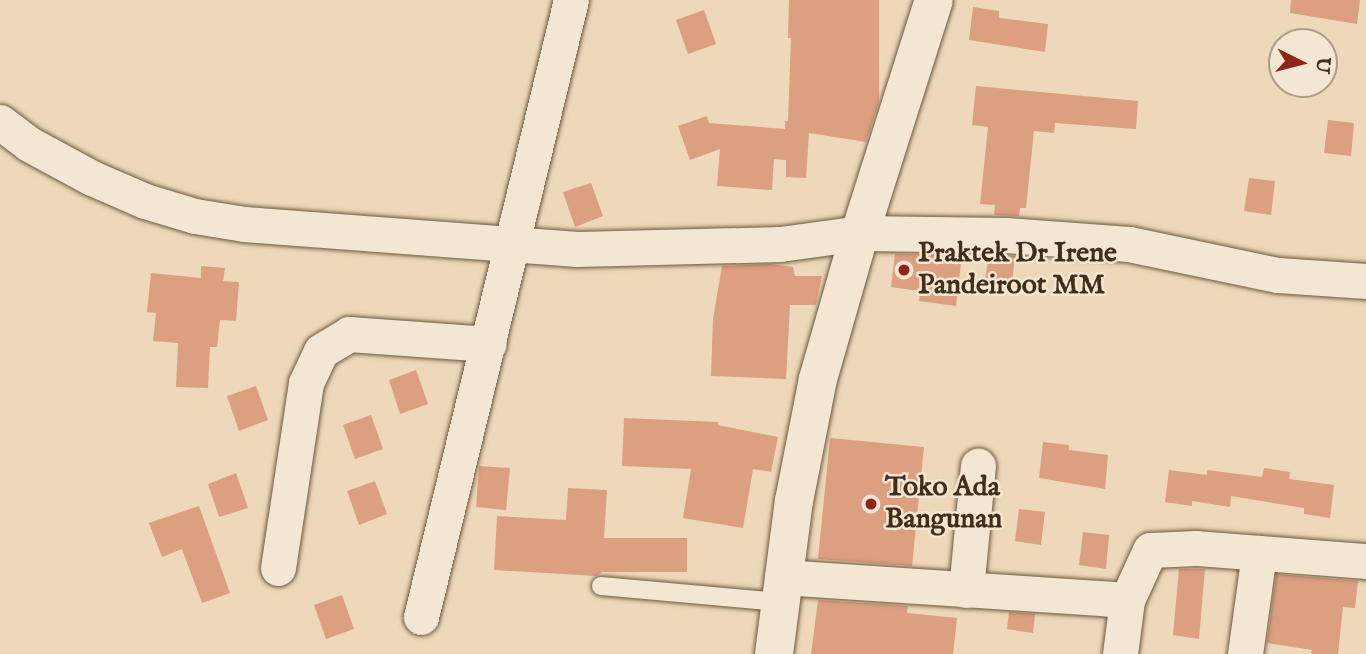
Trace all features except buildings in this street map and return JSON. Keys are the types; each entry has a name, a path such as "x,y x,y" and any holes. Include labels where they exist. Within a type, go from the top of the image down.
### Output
{"main road":[{"path":"774,654 781,590 807,426 860,233 934,0"}],"street":[{"path":"421,617 514,244 571,0"},
{"path":"0,122 29,144 92,178 145,201 195,216 244,224 577,249 780,244 860,233 1006,235 1129,244 1278,275 1366,281"},
{"path":"278,568 306,383 321,351 349,334 489,344"},
{"path":"966,590 978,466"},
{"path":"1120,654 1127,600 1150,550 1196,548 1366,561"},
{"path":"1245,654 1259,553"},
{"path":"781,590 966,590 1127,600"}],"lane":[{"path":"601,586 781,590"}],"place":[{"name":"Praktek Dr Irene Pandeiroot MM","path":"904,270"},
{"name":"Toko Ada Bangunan","path":"871,504"}]}
